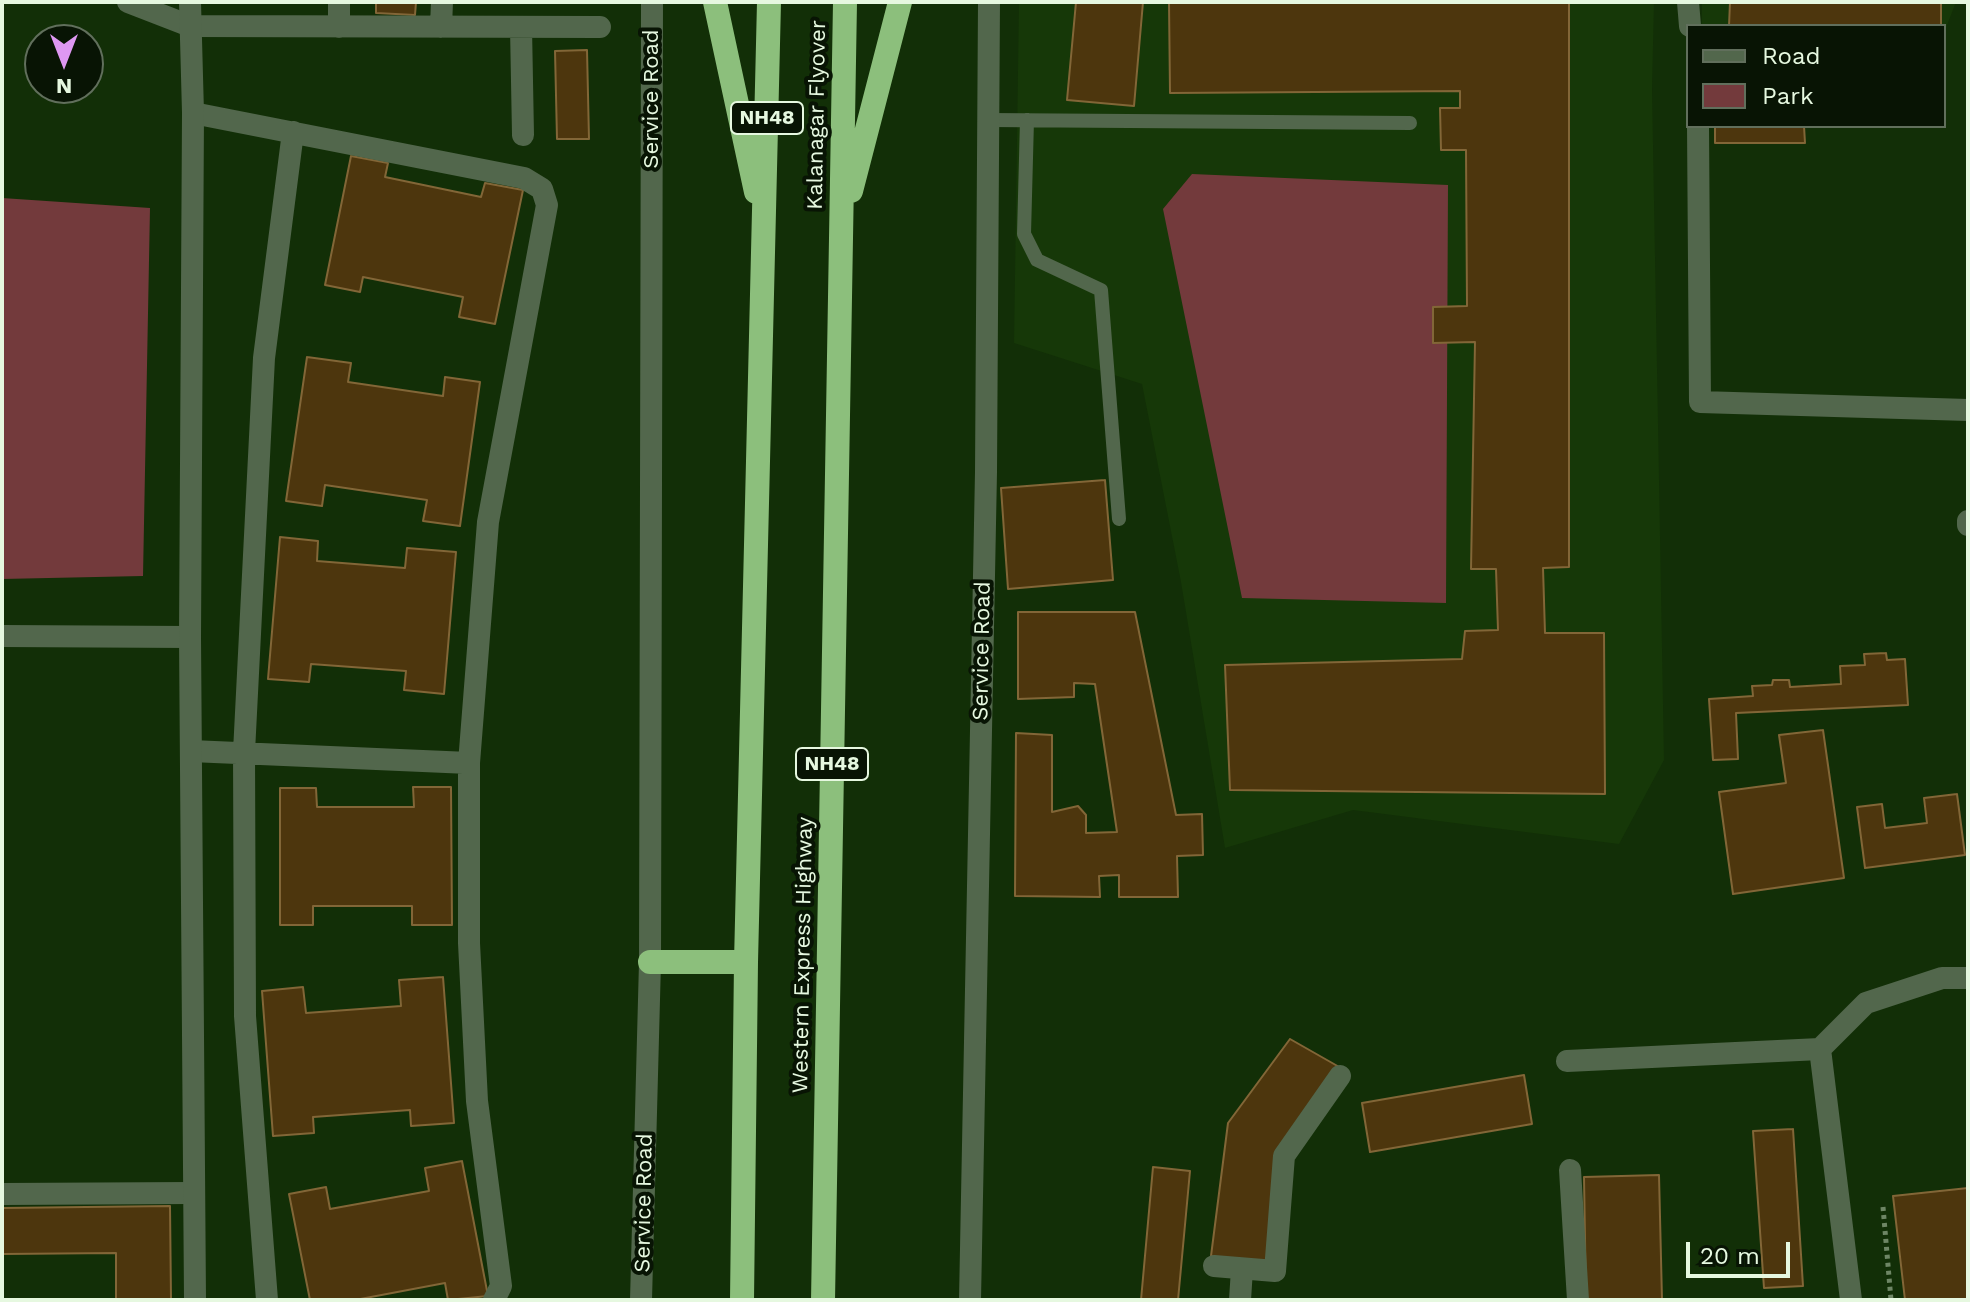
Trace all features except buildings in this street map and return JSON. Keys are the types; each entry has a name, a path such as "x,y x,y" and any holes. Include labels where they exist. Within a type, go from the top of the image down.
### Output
{"highway":[{"path":"715,2 765,233"},
{"name":"NH48","path":"742,1300 746,962 769,2"},
{"name":"Kalanagar Flyover","path":"841,228 845,2"},
{"path":"841,228 900,2"},
{"name":"Western Express Highway","path":"823,1300 841,228"},
{"path":"650,962 746,962"}],"street":[{"path":"128,2 190,26 600,27"},
{"path":"190,2 193,113 191,1193 195,1300"},
{"path":"339,2 339,27"},
{"path":"441,27 442,2"},
{"name":"Service Road","path":"641,1300 650,962 652,2"},
{"name":"Service Road","path":"970,1300 986,487 989,2"},
{"path":"1688,2 1690,24"},
{"path":"521,27 523,135"},
{"path":"193,113 524,178 542,189 547,205 488,522 469,763 469,943 477,1101 501,1286 494,1300"},
{"path":"1698,128 1700,402 1968,410"},
{"path":"267,1300 245,1016 244,752 264,358 293,132"},
{"path":"2,636 190,637"},
{"path":"191,751 469,763"},
{"path":"1567,1061 1820,1049 1866,1003 1942,978 1968,978"},
{"path":"1820,1049 1851,1300"},
{"path":"1214,1266 1275,1271 1284,1156 1340,1076"},
{"path":"1570,1170 1578,1300"},
{"path":"2,1194 191,1193"},
{"path":"1240,1300 1242,1269"}],"lane":[{"path":"988,120 1410,123"},
{"path":"1027,120 1024,234 1037,260 1101,290 1119,519"}],"path":[{"path":"1883,1207 1891,1300"}],"shaded area":[{"path":"1019,2 1654,2 1652,89 1664,760 1619,844 1353,810 1225,848 1181,582 1142,384 1014,343"},
{"path":"1702,2 1956,2 1946,28 1946,24 1702,24"}],"green space":[{"path":"1192,174 1448,185 1446,603 1242,598 1163,209"},
{"path":"2,198 150,208 143,576 2,579"}]}
